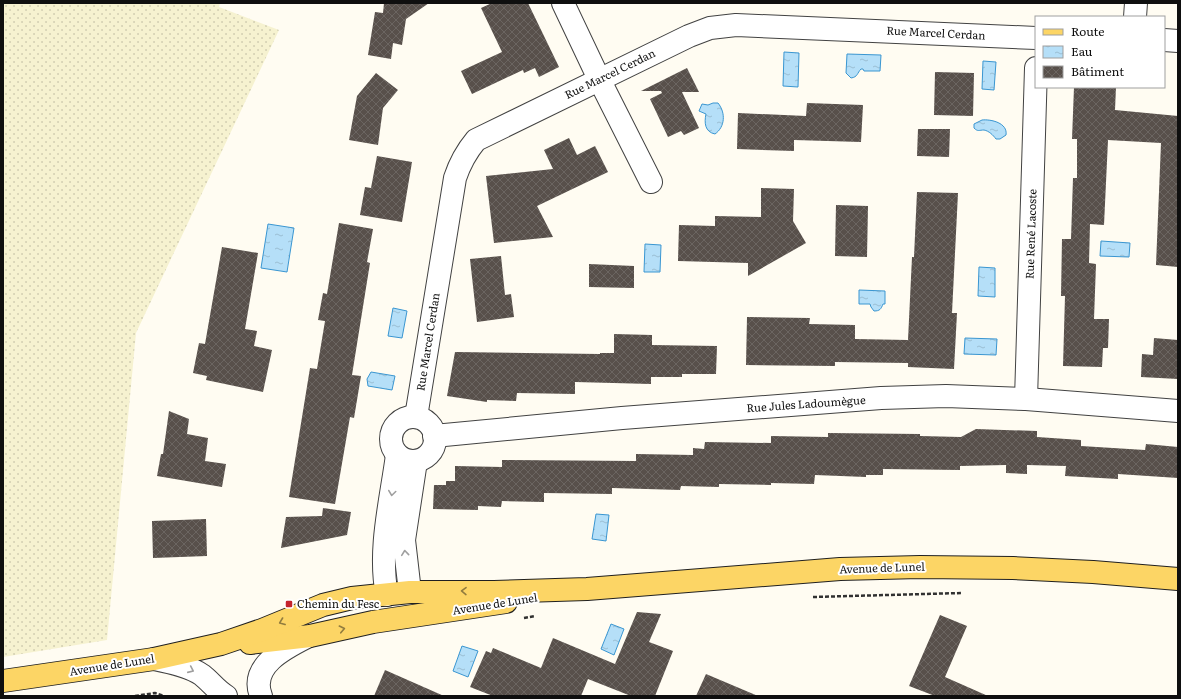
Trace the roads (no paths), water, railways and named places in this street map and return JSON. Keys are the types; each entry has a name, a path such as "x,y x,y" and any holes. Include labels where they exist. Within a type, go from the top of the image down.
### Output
{"main road":[{"name":"Avenue de Lunel","path":"3,681 154,659 221,644 262,630 323,605 352,598 410,592 494,592 587,589 840,569 920,567 1071,571 1178,580"},
{"name":"Avenue de Lunel","path":"221,644 254,643 310,636 372,622 493,605 587,589"},
{"path":"403,617 410,592"},
{"path":"387,595 403,617"}],"street":[{"path":"563,3 599,79 651,182"},
{"path":"1135,16 1136,3"},
{"name":"Rue Marcel Cerdan","path":"416,418 455,178 460,163 476,140 599,79 689,36 710,28 736,25 1035,38"},
{"path":"1165,40 1178,41"},
{"name":"Rue René Lacoste","path":"1026,399 1035,88"},
{"name":"Rue Jules Ladoumègue","path":"434,436 630,418 881,398 946,396 1026,399 1178,412"},
{"path":"407,418 416,418 424,420 430,426 434,436 435,442 432,450 426,457 407,458 392,445 391,436 394,428 399,422 407,418"},
{"path":"407,458 404,540 410,592"},
{"path":"387,595 383,568 386,535 407,458"},
{"path":"261,696 259,690 260,675 268,662 282,649 310,636"},
{"path":"154,659 180,665 201,675 218,691 226,696"}],"water":[{"path":"784,52 799,53 798,87 783,86"},
{"path":"847,54 881,55 880,71 864,71 861,69 856,76 851,78 846,73"},
{"path":"983,61 996,62 994,90 982,89"},
{"path":"718,103 721,107 723,115 721,128 715,134 709,131 706,127 706,114 699,111 702,104 708,105"},
{"path":"982,120 994,121 1002,125 1006,131 1006,135 1000,139 996,139 988,131 977,130 974,128 974,124"},
{"path":"268,224 294,228 287,272 261,268"},
{"path":"1101,241 1130,243 1129,257 1100,256"},
{"path":"645,244 661,245 660,272 644,272"},
{"path":"979,267 995,268 995,297 978,296"},
{"path":"859,290 885,291 885,304 883,304 879,310 874,311 870,304 859,304"},
{"path":"393,308 407,311 402,338 388,336"},
{"path":"965,338 997,339 996,355 964,354"},
{"path":"371,372 395,376 392,390 368,386 367,379"},
{"path":"596,514 609,515 606,541 592,539"},
{"path":"611,624 624,629 614,655 601,649"},
{"path":"462,646 478,651 468,677 453,671"}],"place":[{"name":"Chemin du Fesc","path":"289,604"}]}
